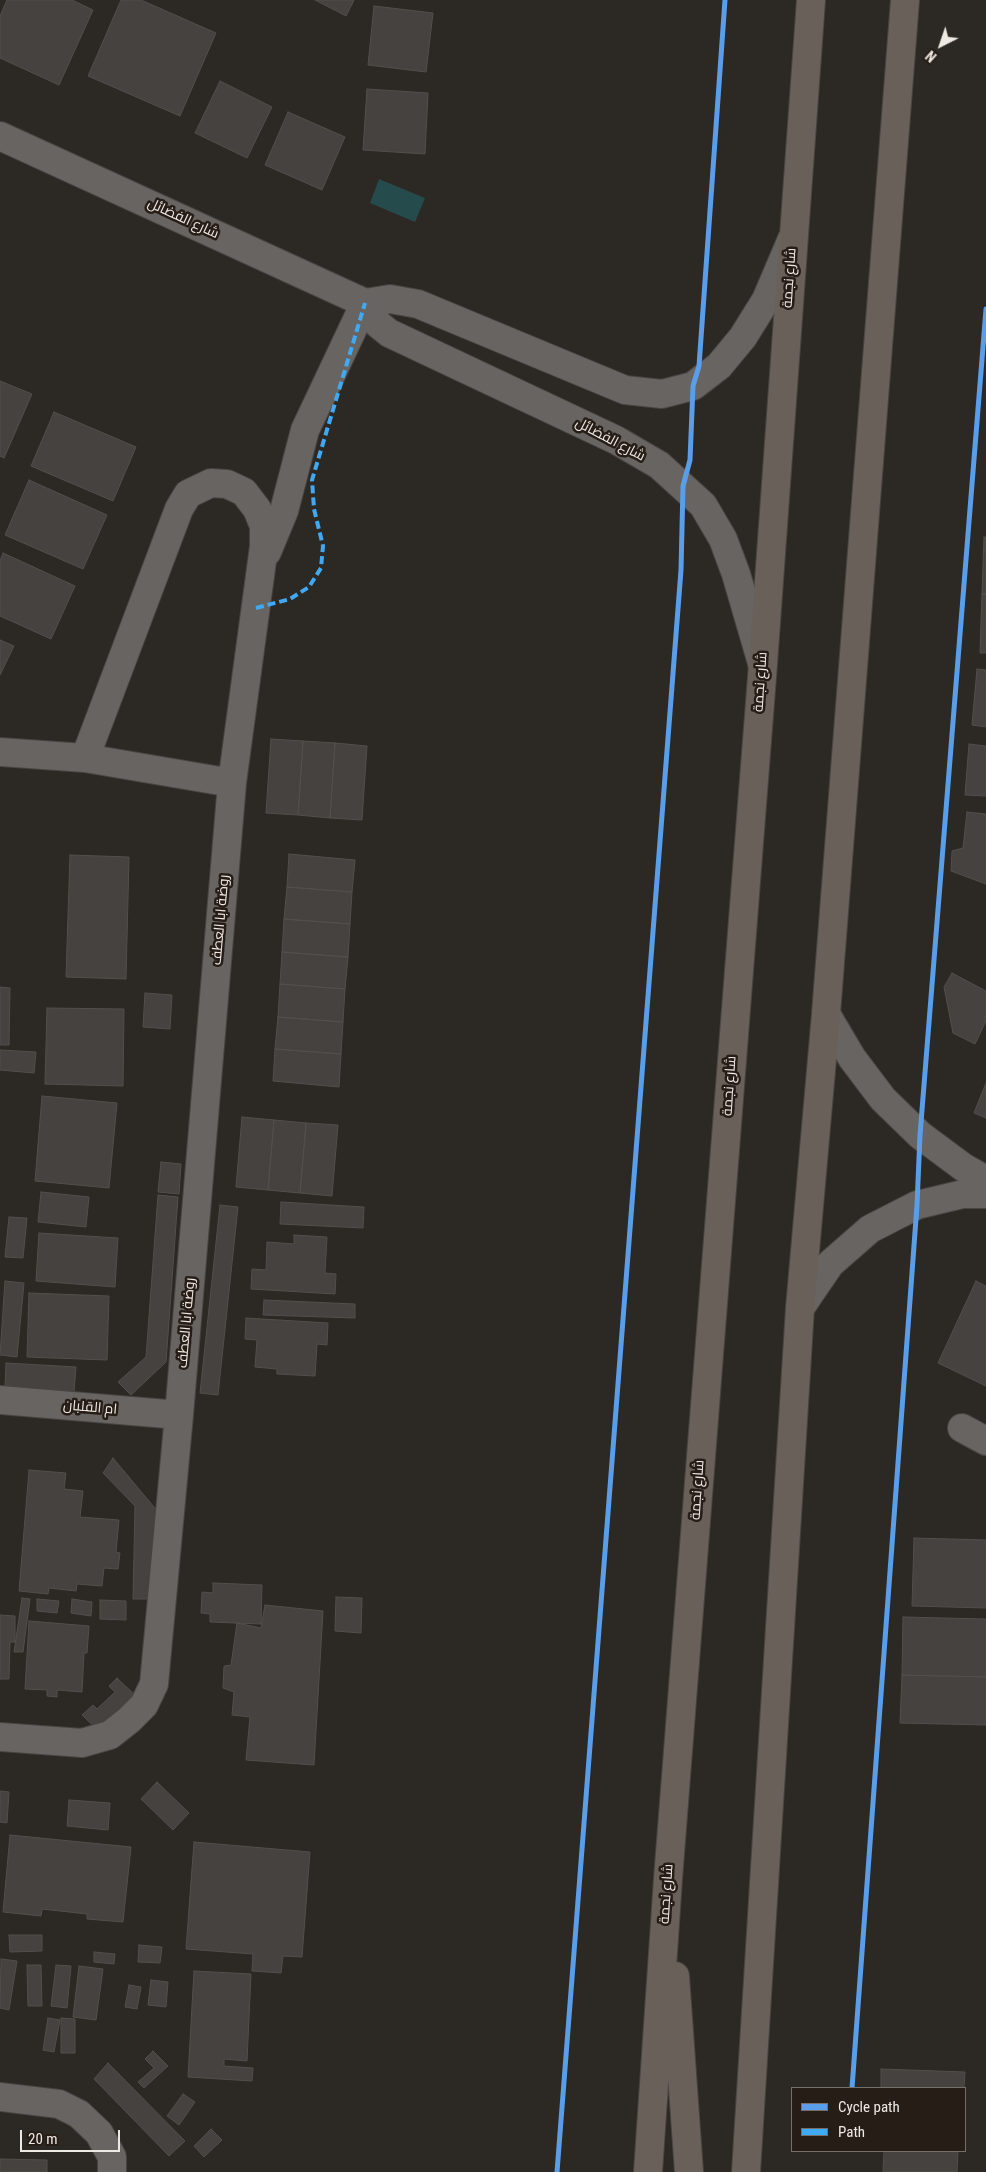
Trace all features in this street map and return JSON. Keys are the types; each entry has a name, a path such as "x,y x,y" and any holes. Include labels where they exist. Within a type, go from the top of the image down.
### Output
{"main road":[{"name":"شارع نجمة","path":"648,2172 668,1879 762,664 810,0"},
{"path":"746,2172 800,1308 826,1014 905,0"},
{"path":"668,1879 689,2172"}],"street":[{"name":"شارع الفضائل","path":"0,136 365,303 378,324 388,333 616,440 658,465 703,505 723,539 736,574 762,664"},
{"path":"262,562 284,511 304,430 365,303 390,299 418,304 625,390 662,394 693,386 720,366 743,337 766,300 792,239"},
{"name":"روضة ابا العطف","path":"0,1737 82,1743 110,1735 144,1705 154,1684 179,1415 232,783 262,562 264,526 257,509 244,492 227,484 211,483 188,494 178,509 85,758"},
{"path":"0,752 85,758 232,783"},
{"path":"826,1014 852,1058 883,1099 920,1135 963,1167 986,1180"},
{"path":"800,1308 830,1264 870,1229 917,1205 963,1194 986,1194"},
{"name":"ام القلبان","path":"0,1400 179,1415"},
{"path":"962,1428 986,1442"},
{"path":"0,2097 59,2104 80,2114 99,2133 112,2157 112,2172"}],"water":[{"path":"379,179 425,198 415,222 370,203"}],"building":[{"path":"7,0 72,0 93,10 59,85 0,58 0,16"},
{"path":"121,0 141,0 216,33 180,116 88,76"},
{"path":"315,0 354,0 346,16"},
{"path":"374,6 433,13 426,72 368,65"},
{"path":"220,81 272,107 247,158 195,133"},
{"path":"367,89 428,93 425,154 363,150"},
{"path":"288,112 345,137 322,190 265,165"},
{"path":"0,381 32,394 4,458 0,456"},
{"path":"54,412 136,447 113,501 31,466"},
{"path":"29,480 107,515 83,569 5,535"},
{"path":"984,537 986,537 986,594 982,594"},
{"path":"3,553 75,586 51,639 0,616 0,561"},
{"path":"982,594 986,594 986,653 980,653"},
{"path":"0,640 14,646 0,675"},
{"path":"977,669 986,670 986,727 972,725"},
{"path":"271,739 303,741 298,815 266,813"},
{"path":"303,741 335,743 330,818 298,815"},
{"path":"335,743 367,746 362,820 330,818"},
{"path":"969,744 986,746 986,796 965,795"},
{"path":"967,812 986,814 986,884 951,871 952,851 963,848"},
{"path":"289,854 355,860 352,892 287,887"},
{"path":"70,855 129,857 126,979 66,977"},
{"path":"287,887 352,892 350,924 284,919"},
{"path":"284,919 350,924 348,957 282,952"},
{"path":"282,952 348,957 345,989 280,984"},
{"path":"952,973 986,991 986,1021 975,1044 953,1033 944,987"},
{"path":"280,984 345,989 343,1022 278,1017"},
{"path":"0,987 10,988 9,1045 0,1045"},
{"path":"145,993 172,995 170,1029 143,1027"},
{"path":"47,1008 124,1009 123,1086 45,1084"},
{"path":"278,1017 343,1022 341,1054 275,1049"},
{"path":"275,1049 341,1054 339,1087 273,1081"},
{"path":"0,1050 36,1052 34,1073 0,1070"},
{"path":"986,1083 986,1118 974,1113"},
{"path":"42,1096 117,1103 109,1188 35,1181"},
{"path":"242,1117 274,1120 268,1190 236,1187"},
{"path":"274,1120 306,1123 300,1193 268,1190"},
{"path":"306,1123 338,1125 332,1196 300,1193"},
{"path":"161,1162 181,1164 179,1194 158,1192"},
{"path":"41,1192 89,1197 86,1227 38,1222"},
{"path":"158,1195 178,1197 166,1362 131,1395 118,1382 146,1357"},
{"path":"281,1202 364,1207 363,1228 280,1224"},
{"path":"220,1205 238,1207 218,1395 200,1393"},
{"path":"9,1217 27,1218 23,1258 5,1257"},
{"path":"39,1233 118,1238 115,1287 36,1281"},
{"path":"294,1235 327,1237 325,1273 336,1274 335,1294 251,1289 252,1269 266,1270 267,1242 294,1244"},
{"path":"5,1281 24,1283 17,1357 0,1355"},
{"path":"976,1281 986,1286 986,1386 938,1363"},
{"path":"29,1293 109,1296 107,1360 27,1357"},
{"path":"264,1300 355,1304 355,1318 263,1315"},
{"path":"246,1318 328,1323 327,1345 317,1344 315,1376 277,1374 277,1369 255,1367 257,1340 245,1339"},
{"path":"6,1363 76,1367 74,1392 5,1387"},
{"path":"113,1458 159,1513 151,1599 133,1599 135,1506 103,1473"},
{"path":"29,1470 66,1473 64,1489 83,1491 80,1517 119,1520 116,1552 120,1553 118,1569 104,1568 102,1586 77,1584 76,1591 49,1588 48,1594 19,1591"},
{"path":"914,1538 986,1540 986,1608 912,1606"},
{"path":"213,1583 262,1585 261,1624 210,1622 210,1614 201,1613 202,1592 213,1593"},
{"path":"336,1597 362,1598 361,1633 335,1631"},
{"path":"22,1598 30,1599 23,1652 14,1652"},
{"path":"37,1599 59,1601 57,1613 37,1611"},
{"path":"72,1599 92,1602 91,1616 71,1613"},
{"path":"100,1600 126,1601 126,1620 100,1619"},
{"path":"265,1605 323,1611 314,1765 246,1760 250,1717 232,1715 234,1692 223,1688 224,1666 231,1665 237,1623 261,1628"},
{"path":"0,1615 15,1616 15,1642 10,1642 9,1679 0,1679"},
{"path":"903,1617 986,1619 986,1677 902,1675"},
{"path":"29,1621 89,1626 87,1653 84,1653 82,1692 57,1690 57,1697 47,1696 47,1690 25,1689"},
{"path":"902,1675 986,1677 986,1725 900,1723"},
{"path":"117,1678 138,1698 103,1735 82,1715 93,1705 97,1709 115,1692 109,1686"},
{"path":"157,1782 189,1813 173,1830 141,1799"},
{"path":"0,1791 9,1792 7,1823 0,1822"},
{"path":"69,1800 110,1803 108,1830 67,1826"},
{"path":"10,1835 131,1847 123,1922 87,1919 87,1914 42,1909 41,1916 3,1912"},
{"path":"194,1842 310,1852 302,1957 283,1956 281,1973 252,1971 253,1954 186,1949"},
{"path":"9,1935 42,1935 42,1951 10,1952"},
{"path":"139,1945 162,1947 160,1963 138,1962"},
{"path":"94,1952 115,1954 114,1964 94,1962"},
{"path":"1,1959 17,1961 9,2010 0,2008"},
{"path":"27,1965 41,1965 42,2006 28,2006"},
{"path":"56,1965 71,1966 67,2008 51,2006"},
{"path":"79,1966 103,1969 96,2020 73,2017"},
{"path":"194,1971 251,1974 247,2061 224,2059 224,2066 253,2068 252,2081 188,2077"},
{"path":"151,1980 168,1982 166,2007 148,2005"},
{"path":"129,1985 141,1987 137,2009 125,2007"},
{"path":"48,2018 60,2020 54,2052 43,2050"},
{"path":"61,2018 75,2019 75,2053 61,2053"},
{"path":"153,2051 168,2066 144,2088 138,2082 154,2068 145,2059"},
{"path":"108,2063 185,2141 169,2156 94,2079"},
{"path":"881,2069 965,2072 964,2087 881,2087"},
{"path":"183,2094 195,2102 179,2125 167,2116"},
{"path":"211,2129 222,2140 204,2157 194,2146"},
{"path":"884,2152 958,2152 957,2172 883,2172"},
{"path":"0,2159 47,2160 47,2172 0,2172"}],"marked path":[{"path":"256,608 290,599 309,587 321,568 323,546 314,509 312,480 365,303"}],"cycle path":[{"path":"557,2172 681,570 683,486 690,460 693,386 699,366 725,0"},
{"path":"852,2087 917,1205 920,1135 986,309"}]}
